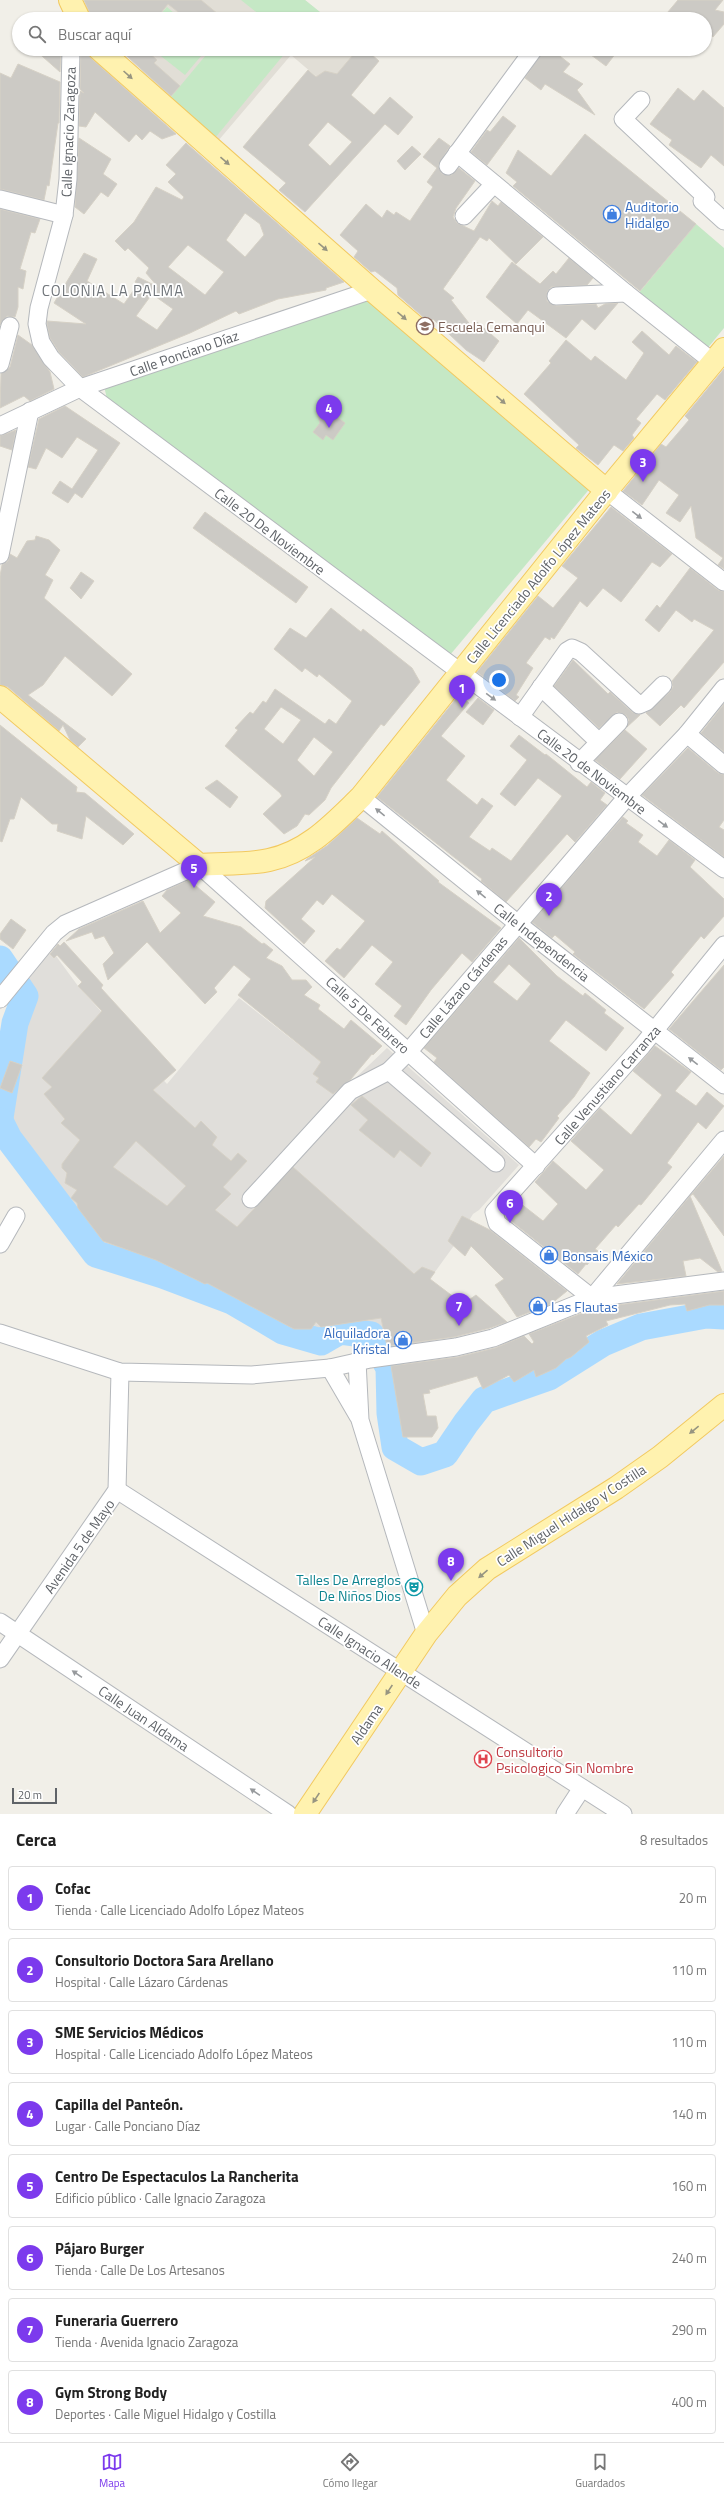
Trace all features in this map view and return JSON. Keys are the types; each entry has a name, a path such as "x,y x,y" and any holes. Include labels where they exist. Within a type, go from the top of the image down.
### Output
{"main road":[{"path":"107,56 372,290 607,491"},
{"name":"Calle Licenciado Adolfo López Mateos","path":"199,865 269,860 297,851 324,833 361,797 607,491 719,356"},
{"path":"0,698 199,865"},
{"name":"Calle Miguel Hidalgo y Costilla","path":"426,1634 457,1596 487,1570 616,1488 660,1457 724,1405"},
{"name":"Aldama","path":"305,1814 426,1634"}],"street":[{"name":"Calle Ignacio Zaragoza","path":"71,56 68,178 64,215 39,308 37,324 40,342 51,358 80,388"},
{"path":"529,56 453,160 494,184 626,293 719,356"},
{"path":"641,100 623,118 706,197 702,201 724,221"},
{"path":"464,216 494,184"},
{"name":"Calle Ignacio Zaragoza","path":"0,199 64,215"},
{"name":"Calle Ponciano Díaz","path":"0,426 80,388 372,290"},
{"path":"556,296 626,293"},
{"path":"0,364 10,326"},
{"name":"Calle 20 De Noviembre","path":"80,388 460,674"},
{"path":"0,555 30,411"},
{"path":"607,491 724,582"},
{"path":"520,717 567,651 572,648 581,652 638,705 646,702 663,685"},
{"name":"Calle 20 de Noviembre","path":"460,674 724,869"},
{"path":"541,687 598,741"},
{"name":"Calle Lázaro Cárdenas","path":"251,1198 350,1091 389,1071 409,1051 517,923 626,798 687,734 724,688"},
{"path":"579,763 598,741 619,722"},
{"path":"687,734 724,765"},
{"name":"Calle Independencia","path":"361,797 517,923 724,1085"},
{"path":"0,999 54,933 76,917 199,865"},
{"name":"Calle 5 De Febrero","path":"199,865 536,1166"},
{"name":"Calle Venustiano Carranza","path":"592,1298 497,1223 494,1212 655,1031 724,945"},
{"path":"389,1071 496,1163"},
{"path":"592,1298 724,1140"},
{"path":"0,1244 16,1216"},
{"path":"0,1333 120,1372 222,1376 330,1368 364,1360 493,1338 592,1298 724,1281"},
{"path":"360,1420 364,1360"},
{"path":"330,1368 360,1420 426,1634"},
{"name":"Avenida 5 de Mayo","path":"0,1658 117,1490 120,1372"},
{"name":"Calle Ignacio Allende","path":"117,1490 623,1814"},
{"name":"Calle Juan Aldama","path":"0,1622 288,1814"},
{"path":"565,1814 582,1788"}],"shaded area":[{"path":"130,0 305,0 320,12 120,12"},
{"path":"127,56 290,56 218,141"},
{"path":"292,56 373,56 379,61 345,101"},
{"path":"47,951 54,958 56,956 78,986 167,1084 239,998 349,1084 387,1048 519,1165 479,1210 473,1214 453,1247 432,1276 427,1277 439,1337 433,1341 385,1349 367,1322 311,1329 216,1288 103,1250 55,1192 2,1118 0,1088 37,993 24,986"}],"green space":[{"path":"241,0 305,0 320,12 256,12"},
{"path":"167,7 173,12 162,12"},
{"path":"161,56 201,56 185,75"},
{"path":"205,56 283,56 215,138 171,97"},
{"path":"696,224 724,248 724,328 706,350 638,294"},
{"path":"370,294 597,480 450,655 107,399 104,386"}],"building":[{"path":"84,0 201,0 216,12 178,12 168,4 162,12 89,12"},
{"path":"678,0 723,0 715,10 724,12 724,24 713,37 712,12 668,12"},
{"path":"42,56 61,56 60,72"},
{"path":"81,56 90,56 176,134 162,139 150,131 142,140 136,134 129,142 95,112 86,127 79,126 80,91 84,93 80,89"},
{"path":"127,56 153,56 157,60 154,63 180,86 171,96"},
{"path":"352,56 373,56 379,61 351,95 374,115 390,97 413,117 398,135 385,124 305,212 279,190 286,183 243,147 308,70 316,77 325,71 337,74","holes":["328,122 352,142 330,166 308,145"]},
{"path":"539,56 560,56 570,64 563,72 583,84 577,90 595,115 545,84 541,90 525,78"},
{"path":"592,56 614,56 606,66"},
{"path":"18,64 60,82 59,123 49,186 47,185 44,200 0,189 0,73 11,78"},
{"path":"678,88 694,101 703,90 724,108 724,166 711,155 701,168 669,145 672,140 650,124"},
{"path":"503,116 516,126 487,165 471,152 487,130 490,132"},
{"name":"Auditorio Hidalgo","path":"585,134 696,224 640,291 513,186 517,182 506,173 518,150 551,176"},
{"path":"79,138 111,159 103,174 117,184 108,197 101,192 84,214 75,207"},
{"path":"439,138 450,146 438,165 442,174 452,175 459,168 475,181 456,208 453,217 457,223 474,231 492,201 498,206 501,202 543,237 516,264 489,238 487,241 480,237 443,289 454,298 451,300 472,327 477,322 499,341 484,362 466,350 433,319 430,323 398,295 397,288 375,271 371,272 354,257 358,251 340,235 366,204 382,218 387,210 394,215 396,212 410,221 433,187 427,182 437,168 423,157"},
{"path":"186,143 344,282 326,288 326,290 278,299 239,314 236,311 190,333 83,377 59,352 50,338 47,321 86,324 54,303 84,253 97,259 87,281 124,304 138,284 135,282 138,277 158,287 146,273 149,268 128,248 125,251 115,241 134,222 156,187 182,200 184,197 168,182 176,174 166,165","holes":["245,213 260,224 264,235 245,257 226,240","188,245 224,272 205,295 168,267","152,294 173,309 157,330 136,316"]},
{"path":"412,146 421,154 405,170 397,161"},
{"path":"0,209 40,219 35,233 31,232 20,269 26,271 23,289 18,287 18,307 15,317 7,316 0,325"},
{"path":"569,258 593,278 587,285 551,287 547,292 547,301 556,306 596,304 598,308 605,304 618,303 595,330 582,319 566,338 528,310 517,324 486,297 512,262 540,284 553,271 556,274"},
{"path":"642,331 669,355 676,346 697,362 665,400 657,394 636,419 641,423 632,435 634,438 623,451 614,445 598,465 576,448 579,445 524,394 551,363 549,361 566,340 591,361 595,356 626,380 644,353 632,342"},
{"path":"18,335 32,345 50,372 54,389 30,401 24,396 0,408 1,374 10,367"},
{"path":"724,369 724,569 718,565 723,558 696,538 691,506 680,522 666,513 679,495 659,480 642,505 623,491 661,444 666,447 689,420 685,416"},
{"path":"65,406 120,443 82,498 75,493 68,503 52,493 60,481 72,489 98,450 77,437 62,458 46,448 36,469 28,467 39,419"},
{"path":"328,410 345,423 333,440 326,435 323,440 313,432 320,423 316,411"},
{"path":"16,430 12,450 0,446 0,436"},
{"path":"611,507 672,554 660,567 652,562 621,602 603,588 587,607 580,601 554,639 551,637 550,640 545,637 526,663 533,668 516,695 519,697 515,701 477,672 538,596 553,608 578,578 562,566"},
{"path":"205,512 308,587 296,603 193,528"},
{"path":"36,536 49,540 60,550 45,575 53,580 44,598 132,674 112,696 65,656 43,685 28,695 86,739 78,747 70,740 63,725 59,731 8,687 0,685 0,576 2,565 8,561 10,554 17,558 27,541 35,540"},
{"path":"690,568 718,590 724,592 724,662 684,708 681,705 660,726 646,713 670,692 673,687 672,681 714,630 694,619 692,622 676,610 659,632 645,620 657,605 660,608"},
{"path":"81,572 94,581 81,599 70,588"},
{"path":"331,608 361,632 363,629 412,668 420,682 384,726 381,724 331,788 325,800 309,815 305,814 297,826 284,834 263,814 282,796 280,793 225,746 238,730 235,728 250,712 253,714 263,701 266,703 275,689 325,724 329,719 336,724 352,701 319,674 317,677 305,668 302,672 274,649 290,628 306,638","holes":["281,707 301,720 283,744 264,729","314,737 333,752 314,776 297,760"]},
{"path":"573,660 608,694 610,692 632,712 640,715 627,727 629,720 626,715 617,712 599,728 554,686"},
{"path":"459,695 469,703 441,736 465,756 446,780 477,805 482,798 493,806 469,837 490,851 492,848 511,861 562,796 538,778 515,806 500,794 527,760 510,746 519,735 545,755 546,754 587,787 591,782 605,793 600,800 607,805 575,842 567,834 506,902 481,881 482,879 377,797"},
{"path":"478,698 494,710 483,725 466,712"},
{"path":"724,704 724,752 701,733"},
{"path":"0,725 77,787 76,792 85,793 134,834 123,845 86,816 82,839 57,831 58,824 52,824 21,797 14,819 10,819 2,842 0,841"},
{"path":"625,730 647,749 620,779 595,760"},
{"path":"688,748 718,773 724,775 724,820 719,827 724,830 724,857 642,795"},
{"path":"217,780 238,797 230,808 205,788"},
{"path":"623,817 628,821 626,823 643,835 638,842 657,856 669,840 695,860 690,867 724,899 724,916 704,939 701,936 671,972 674,975 644,1009 573,954 575,952 555,935 552,938 532,922"},
{"path":"357,818 380,834 382,831 439,881 438,882 501,928 472,962 462,953 431,990 406,1025 394,1016 402,1006 375,984 393,962 372,945 344,978 325,961 337,948 340,950 365,921 332,894 323,905 317,900 301,919 315,931 304,944 265,908 266,901 315,857 305,861 307,859 328,845"},
{"path":"189,880 215,902 203,916 241,927 262,944 264,943 273,950 266,958 282,966 292,980 306,980 312,987 304,995 320,1005 318,1009 344,1029 351,1020 382,1046 373,1055 372,1054 351,1079 333,1094 316,1082 319,1078 313,1074 321,1062 238,995 251,979 234,965 214,988 217,992 205,1004 147,942 108,980 103,964 114,953 104,936 95,939 92,932 66,941 79,929 143,901 160,933 181,913 162,896 167,890"},
{"path":"11,919 26,930 13,949 0,939 0,934"},
{"path":"519,938 557,976 583,996 585,993 606,1010 604,1013 624,1028 606,1051 566,1020 549,1041 590,1073 574,1097 557,1116 559,1118 541,1142 536,1139 529,1147 434,1062 437,1058 424,1048","holes":["509,964 531,984 517,1001 493,982"]},
{"path":"64,942 103,985 101,988 176,1070 153,1090 195,1128 201,1121 217,1137 212,1145 231,1161 238,1153 247,1161 223,1187 231,1194 215,1210 237,1227 293,1167 414,1274 422,1267 435,1272 430,1279 463,1304 476,1295 507,1322 454,1337 387,1346 381,1318 321,1327 316,1322 311,1329 294,1329 207,1283 205,1284 156,1260 103,1241 78,1208 77,1203 71,1198 77,1190 65,1183 67,1173 62,1168 62,1164 80,1140 61,1123 65,1119 44,1094 52,1087 42,1078 102,1011 78,986 82,982 57,955 54,958 50,954 58,944 60,946","holes":["136,1141 186,1186 167,1206 113,1167"]},
{"path":"724,965 724,1067 721,1070 669,1029"},
{"path":"655,1046 691,1072 675,1091 696,1106 707,1092 724,1106 706,1129 698,1122 667,1163 672,1167 641,1205 639,1204 618,1227 616,1225 595,1249 598,1251 578,1274 506,1217 513,1206 516,1208 520,1203 543,1221 558,1204 535,1182 553,1161 586,1190 604,1170 571,1141 600,1108 631,1135 662,1095 633,1071"},
{"path":"10,1061 22,1065 12,1093 0,1088"},
{"path":"362,1096 431,1153 421,1167 400,1150 394,1158 359,1130 368,1120 351,1105"},
{"path":"724,1156 724,1236 693,1194 690,1196"},
{"path":"690,1196 722,1271 718,1272 700,1258 683,1261 686,1276 617,1284"},
{"path":"462,1216 490,1230 567,1291 551,1304 517,1317 495,1285 504,1279 471,1246 465,1256 448,1241"},
{"path":"724,1291 724,1305 709,1305 687,1311 685,1304 670,1305 606,1321 608,1325 586,1336 589,1342 571,1357 566,1359 556,1368 536,1377 534,1370 514,1382 509,1375 483,1389 477,1376 429,1390 430,1393 423,1394 427,1416 436,1416 438,1428 432,1437 403,1437 391,1366 458,1357 495,1348 524,1336 532,1344 534,1342 529,1334 595,1308"}],"waterway":[{"path":"0,959 25,996 15,1023 0,1118"},
{"path":"0,1121 9,1139 96,1254 163,1275 232,1301 283,1331 321,1342 340,1331 371,1335 389,1368 390,1413 395,1447 421,1462 445,1454 484,1400 549,1377 603,1343 641,1327 706,1315 724,1316"}],"place":[{"name":"Auditorio Hidalgo","path":"612,214"},
{"name":"Escuela Cemanqui","path":"425,326"},
{"name":"Capilla del Panteón.","path":"329,428"},
{"name":"SME Servicios Médicos","path":"643,482"},
{"name":"Cofac","path":"462,708"},
{"name":"Centro De Espectaculos La Rancherita","path":"194,888"},
{"name":"Consultorio Doctora Sara Arellano","path":"549,916"},
{"name":"Pájaro Burger","path":"510,1223"},
{"name":"Bonsais México","path":"549,1255"},
{"name":"Las Flautas","path":"538,1306"},
{"name":"Funeraria Guerrero","path":"459,1326"},
{"name":"Alquiladora Kristal","path":"403,1340"},
{"name":"Gym Strong Body","path":"451,1581"},
{"name":"Talles De Arreglos De Niños Dios","path":"414,1587"},
{"name":"Consultorio Psicologico Sin Nombre","path":"483,1759"}],"district":[{"name":"COLONIA LA PALMA","path":"113,290"}]}
